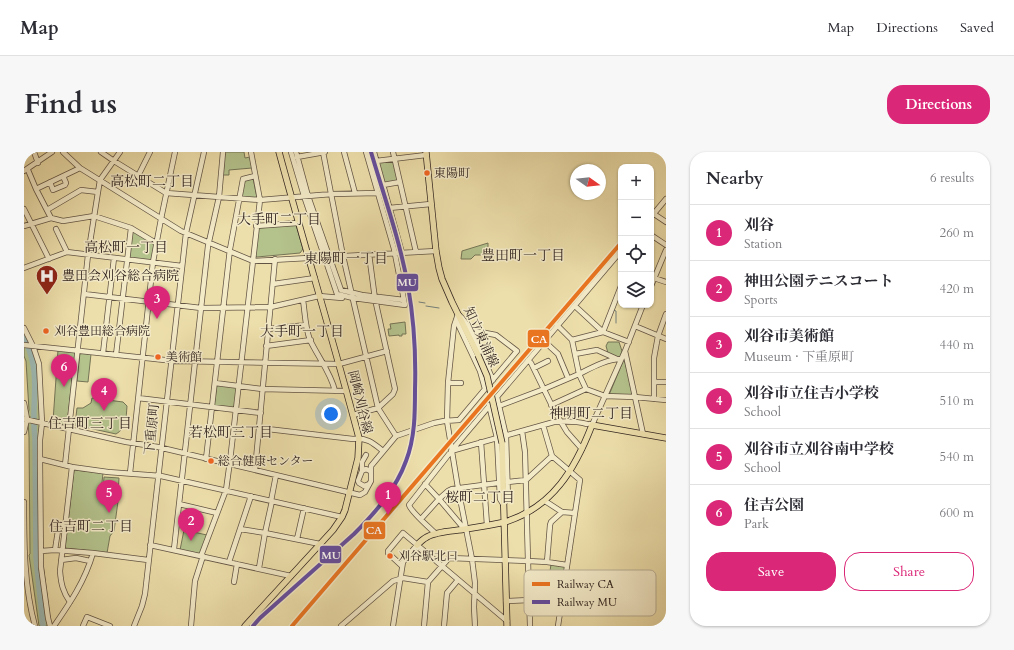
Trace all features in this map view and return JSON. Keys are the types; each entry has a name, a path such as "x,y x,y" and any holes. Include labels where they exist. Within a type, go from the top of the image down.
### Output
{"main road":[{"name":"岡崎刈谷線","path":"245,626 320,544 342,517 358,458 359,438 279,152"},
{"path":"426,154 436,251"},
{"name":"知立東浦線","path":"436,251 442,279 458,314 459,321 484,368 489,383 502,443 507,624"},
{"path":"417,544 428,536 504,522 527,512 545,501 559,487 570,472 582,449 589,424 666,438"}],"street":[{"path":"34,152 38,163"},
{"path":"51,218 26,170 52,152"},
{"path":"63,152 80,168 161,219 186,233 253,261 436,251"},
{"path":"101,152 166,193 260,200 332,194 378,193"},
{"path":"65,465 88,255 100,180 120,152"},
{"path":"138,176 150,152"},
{"path":"130,473 132,442 153,262 175,152"},
{"name":"下重原町","path":"134,626 142,606 186,233 204,152"},
{"path":"174,549 209,243 219,197 223,152"},
{"path":"191,626 195,581 202,556 226,490 260,200 251,152"},
{"path":"291,152 327,257 340,290 352,296"},
{"path":"306,196 296,154 324,152 352,296 378,408 396,436"},
{"path":"344,152 355,193"},
{"path":"84,294 201,308 270,307 319,296 352,296 405,302 395,253 366,152"},
{"path":"374,152 402,253"},
{"path":"393,152 416,252"},
{"path":"376,161 426,154"},
{"path":"36,189 80,168"},
{"path":"50,182 54,190 65,185 66,183 63,176"},
{"path":"206,459 230,252 242,179 255,176"},
{"path":"383,185 400,182"},
{"path":"47,210 81,190 98,192"},
{"path":"654,213 666,199"},
{"path":"389,208 431,204"},
{"path":"24,209 49,259"},
{"path":"24,226 51,218 64,220 94,216 131,228 156,243"},
{"path":"654,216 666,222"},
{"path":"256,226 298,223"},
{"path":"116,355 131,228"},
{"path":"56,229 67,252"},
{"path":"652,236 666,245"},
{"path":"666,250 654,278 666,282"},
{"path":"24,268 67,252 182,266"},
{"path":"353,415 378,408 395,392 376,299 369,254"},
{"path":"436,534 422,522 420,517 410,508 410,503 489,405 618,255"},
{"path":"103,353 114,258"},
{"path":"255,470 266,346 276,259"},
{"path":"273,284 315,278"},
{"path":"603,332 618,294"},
{"path":"303,300 306,325 311,340 332,382 335,392"},
{"path":"574,306 603,332 629,342"},
{"path":"452,452 522,430 560,421 575,421 589,424 605,396 619,359 629,342 642,308"},
{"path":"458,314 464,318 493,380"},
{"path":"654,399 654,358 658,336 666,314"},
{"path":"459,321 448,383 447,421 465,529 472,559 475,583 475,626"},
{"path":"459,321 486,389"},
{"path":"268,329 306,325"},
{"path":"557,325 572,340 579,374 586,389"},
{"path":"634,326 666,339"},
{"path":"24,328 39,364 42,423 40,440 41,568 50,626"},
{"path":"369,484 364,486 359,483 365,470 396,436 428,424 459,420 517,351 496,335 470,330"},
{"path":"572,340 603,332"},
{"path":"266,346 311,340"},
{"path":"544,341 558,354 568,378"},
{"path":"24,345 171,361 196,362 339,364 387,351"},
{"path":"575,354 597,350 619,359"},
{"path":"625,351 643,434"},
{"path":"499,406 544,389 599,365 619,359"},
{"path":"528,360 534,368 560,421 582,449"},
{"path":"534,368 548,361"},
{"path":"654,382 666,382"},
{"path":"216,383 262,389 335,392 346,391"},
{"path":"448,383 461,383"},
{"path":"551,404 586,389 605,396 666,400"},
{"path":"489,405 497,438 498,483 500,499 504,504 508,499 506,436 496,397"},
{"path":"138,398 261,413"},
{"path":"24,403 26,419 24,432"},
{"path":"26,419 161,448 349,492 356,495 363,494 372,477 365,470 362,462 366,456"},
{"path":"543,425 552,456 580,480 566,570"},
{"path":"259,428 353,439 359,438 369,440 383,451"},
{"path":"522,430 525,452 528,570"},
{"path":"481,442 487,526"},
{"path":"507,482 526,480 552,456"},
{"path":"40,459 72,467 182,480 342,517"},
{"path":"70,602 63,592 61,582 61,560 72,467"},
{"path":"259,568 276,475"},
{"path":"420,517 448,491 458,488 498,483"},
{"path":"425,484 465,529"},
{"path":"229,562 251,496"},
{"path":"545,501 562,512 575,514"},
{"path":"24,502 26,584 35,626"},
{"path":"179,504 217,513"},
{"path":"297,539 304,508"},
{"path":"547,562 550,525 551,522 562,512"},
{"path":"55,550 59,524 66,524"},
{"path":"240,529 320,544"},
{"path":"402,566 388,553 388,551 403,533 507,624"},
{"path":"393,626 402,566 406,558 417,544"},
{"path":"150,545 174,549 291,576"},
{"path":"41,550 63,550 148,560"},
{"path":"54,626 82,583 93,553"},
{"path":"61,560 76,558 90,561"},
{"path":"424,626 428,582 449,558 547,562 567,565"},
{"path":"234,582 237,564"},
{"path":"341,626 393,581 400,578 428,582"},
{"path":"444,626 446,593 458,580"},
{"path":"506,601 524,600"},
{"path":"558,626 560,616"},
{"path":"83,626 87,617 99,624 110,626"}],"green space":[{"path":"225,152 244,152 245,158 250,157 252,168 229,170 229,175 223,175"},
{"path":"394,160 399,181 384,184 378,162"},
{"path":"253,178 257,198 241,197 244,180"},
{"path":"296,225 303,249 300,253 255,256 258,228"},
{"path":"132,230 154,243 152,261 128,258"},
{"path":"488,243 488,255 475,255 471,259 461,259 462,251"},
{"path":"405,322 406,334 402,334 402,336 389,336 388,329 391,329 390,324"},
{"path":"608,342 619,342 622,351 620,357 608,353 606,346"},
{"path":"33,346 39,364 42,421 27,416 29,410 24,347"},
{"path":"58,350 75,352 67,426 53,421"},
{"path":"80,353 91,354 88,382 77,381"},
{"path":"624,359 634,395 609,395"},
{"path":"217,384 237,386 234,408 214,406"},
{"path":"92,398 123,402 127,406 125,422 120,432 116,434 75,425 77,408 83,408 91,403"},
{"path":"28,421 42,426 41,549 51,626 39,626 29,555"},
{"path":"74,470 103,473 101,492 119,494 114,531 110,536 107,553 65,548"},
{"path":"104,477 119,478 118,493 103,491"},
{"path":"184,530 207,535 200,554 180,550"},
{"path":"551,564 565,567 565,570 550,570"}],"waterway":[{"path":"419,302 425,303"},
{"path":"426,306 439,308"},
{"path":"613,310 616,311 616,323"},
{"path":"24,338 30,352 35,377 34,425 36,558 43,626"}],"rail line":[{"name":"MU","path":"253,626 370,518 397,481 409,452 415,416 414,338 410,299 405,269 396,235 371,152"},
{"name":"CA","path":"292,626 618,246"}],"place":[{"name":"東陽町","path":"427,173"},
{"name":"豊田会刈谷総合病院","path":"47,296"},
{"name":"刈谷市美術館","path":"157,319"},
{"name":"刈谷豊田総合病院","path":"46,331"},
{"name":"美術館","path":"158,357"},
{"name":"住吉公園","path":"64,387"},
{"name":"刈谷市立住吉小学校","path":"104,411"},
{"name":"総合健康センター","path":"211,461"},
{"name":"刈谷市立刈谷南中学校","path":"109,513"},
{"name":"刈谷","path":"388,515"},
{"name":"神田公園テニスコート","path":"191,541"},
{"name":"刈谷駅北口","path":"390,556"}],"district":[{"name":"高松町二丁目","path":"152,181"},
{"name":"大手町二丁目","path":"279,219"},
{"name":"高松町一丁目","path":"126,247"},
{"name":"豊田町一丁目","path":"523,255"},
{"name":"東陽町一丁目","path":"346,258"},
{"name":"大手町一丁目","path":"302,331"},
{"name":"神明町二丁目","path":"591,413"},
{"name":"住吉町三丁目","path":"90,423"},
{"name":"若松町三丁目","path":"231,432"},
{"name":"桜町二丁目","path":"480,497"},
{"name":"住吉町二丁目","path":"91,526"}]}
